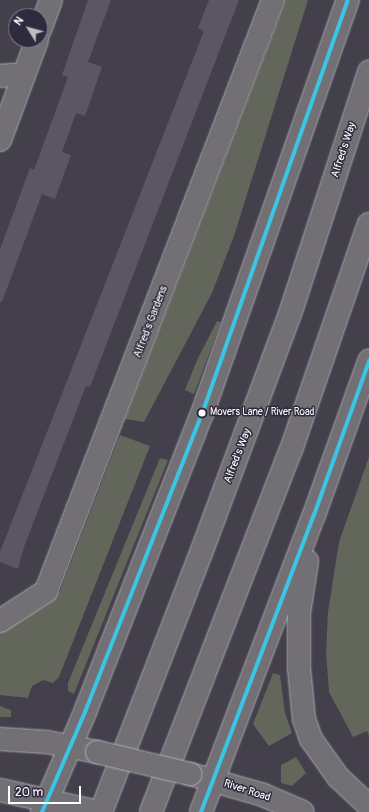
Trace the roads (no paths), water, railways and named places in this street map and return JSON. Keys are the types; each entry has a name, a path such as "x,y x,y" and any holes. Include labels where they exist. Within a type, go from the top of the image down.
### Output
{"main road":[{"name":"Alfred's Gardens","path":"0,620 46,591 273,0"},
{"path":"44,807 205,406 348,0"},
{"path":"0,140 33,48"},
{"name":"Alfred's Way","path":"99,812 279,344 369,72"},
{"path":"0,76 12,75 22,78"},
{"path":"151,812 291,450 369,224"},
{"path":"201,812 314,515 369,361"},
{"path":"314,515 298,613 299,668 304,719 311,739 338,777 369,806"},
{"name":"River Road","path":"0,739 70,745 214,780 263,794 303,812"},
{"path":"0,790 44,807 75,807 99,812"}],"place":[{"name":"Movers Lane / River Road","path":"202,413"}]}
